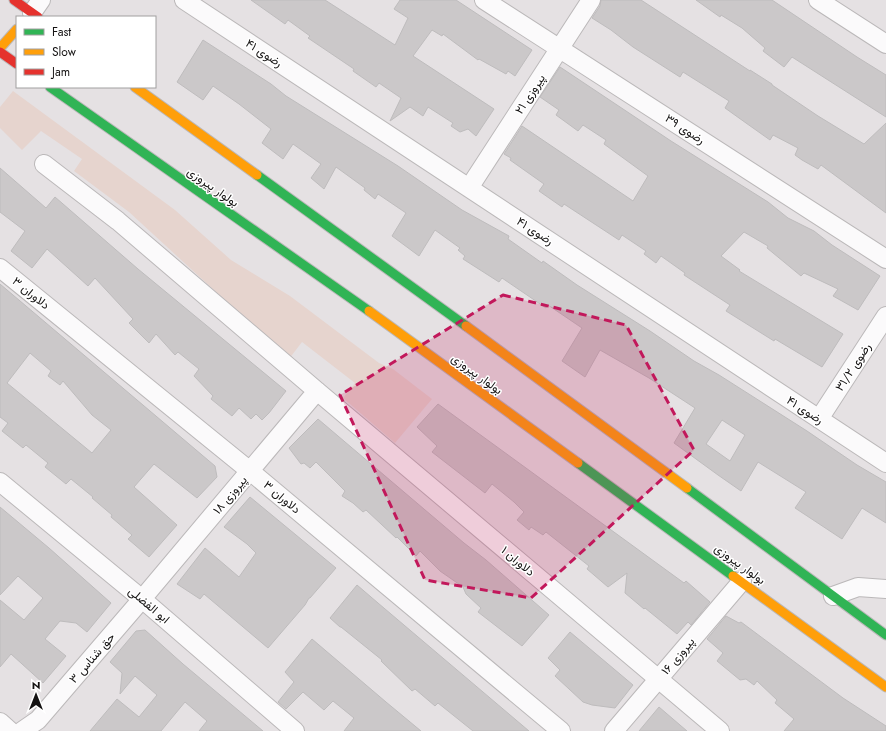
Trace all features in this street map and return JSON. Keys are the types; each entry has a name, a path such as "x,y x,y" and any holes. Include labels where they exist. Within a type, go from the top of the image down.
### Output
{"main road":[{"path":"14,0 35,12"},
{"path":"0,48 16,30"},
{"path":"0,52 16,63"},
{"name":"بولوار پیروزی","path":"51,88 380,319 886,687"},
{"path":"136,88 409,284 886,635"}],"street":[{"name":"رضوی ۴۱","path":"184,0 886,463"},
{"name":"رضوی ۳۹","path":"484,0 886,259"},
{"name":"پیروزی ۲۱","path":"470,188 591,0"},
{"path":"818,0 886,44"},
{"name":"دلاوران ۱","path":"44,164 118,221 720,731"},
{"name":"دلاوران ۳","path":"0,268 250,471 561,731"},
{"name":"رضوی ۳۱/۲","path":"819,419 886,316"},
{"name":"پیروزی ۱۸","path":"142,599 317,391"},
{"name":"ابو الفضلی","path":"0,482 142,599 295,731"},
{"name":"پیروزی ۱۶","path":"614,731 742,581"},
{"path":"833,596 858,587 886,589"},
{"name":"حق شناس ۳","path":"22,731 38,720 142,599"},
{"path":"0,722 10,731"}],"highlighted area":[{"path":"503,295 626,325 694,450 531,598 425,580 340,395"}],"shaded area":[{"path":"13,91 175,210 231,260 290,296 379,363 393,369 432,399 395,443 343,398 355,383 302,342 289,359 129,212 74,171 82,159 41,131 22,150 0,128 0,107"}],"building":[{"path":"251,0 325,0 395,45 408,18 394,9 400,0 456,0 532,50 515,76 508,71 506,74 479,59 478,60 443,34 442,36 432,30 413,56 494,109 476,136 468,129 460,132 451,126 453,123 428,107 423,116 410,107 390,121 401,98 379,83 376,87 353,71 354,69 308,38 310,36 288,20 285,24"},
{"path":"601,0 641,0 772,84 818,116 864,144 886,123 886,213 821,165 818,169 795,155 798,148 773,135 770,140 746,123 725,108 729,101 683,72 680,77 633,47 592,18 600,6"},
{"path":"696,0 772,0 886,75 886,117 792,57 784,67 763,51 765,48 742,28 721,15 720,17"},
{"path":"203,40 271,84 286,96 398,166 462,210 509,236 508,239 542,263 543,261 577,285 694,361 719,375 857,465 886,482 886,523 862,508 842,539 795,508 806,492 758,462 741,491 674,443 695,408 649,378 600,350 585,377 562,361 582,328 548,305 546,308 502,278 499,282 463,259 465,256 458,250 460,248 435,230 419,256 392,236 406,213 378,194 375,199 364,190 365,188 336,167 324,189 311,178 321,164 293,144 283,159 262,143 271,129 239,104 213,86 203,100 177,82","holes":["722,420 745,435 730,461 706,444"]},
{"path":"560,67 671,141 768,202 788,218 814,231 832,245 880,276 858,310 833,296 838,289 804,273 801,276 767,248 768,246 744,232 721,256 740,270 739,271 843,334 822,367 775,339 774,341 726,311 730,305 684,275 685,273 661,256 656,263 644,254 646,251 622,235 619,240 564,204 562,207 539,191 544,184 504,154 522,126 633,201 648,176 604,144 606,140 583,125 578,131 556,115 559,110 540,97"},
{"path":"0,168 46,208 55,197 138,269 286,391 269,413 262,420 256,414 251,419 239,408 232,416 211,399 213,396 194,376 199,369 178,352 175,355 156,334 149,343 129,323 133,319 95,278 88,286 47,249 32,268 11,251 25,231 0,212"},
{"path":"0,284 215,466 217,477 197,498 154,464 134,487 177,525 149,557 128,539 132,535 111,517 112,515 92,498 93,497 71,479 66,484 45,467 48,463 26,445 23,448 2,431 8,423 0,417","holes":["30,353 51,371 48,376 60,385 63,381 92,415 111,430 92,453 7,383"]},
{"path":"438,404 684,583 686,581 710,602 691,625 688,622 677,634 625,593 627,573 608,587 587,569 589,566 546,532 543,535 531,527 529,530 517,520 524,512 492,484 485,493 432,452 437,446 417,427"},
{"path":"318,419 549,615 522,646 478,612 481,608 466,594 463,587 440,571 420,551 416,556 366,510 363,512 342,496 345,491 316,462 310,468 304,463 301,464 289,448"},
{"path":"250,497 336,568 268,648 204,594 200,599 177,584 205,548 239,577 256,553 247,544 224,527"},
{"path":"0,507 111,603 87,632 76,623 60,621 45,639 66,656 43,683 11,654 0,667 0,600 24,620 43,598 18,576 0,595"},
{"path":"357,585 529,731 473,731 438,703 435,706 415,689 412,691 381,661 382,660 330,618"},
{"path":"726,616 739,623 741,622 843,698 886,726 886,731 784,731 794,719 775,703 777,700 757,681 754,685 746,679 740,680 717,661 723,653 707,639"},
{"path":"145,630 263,731 199,731 207,721 185,702 161,731 90,731 117,699 139,717 157,695 135,676 120,694 122,673 110,662 136,631"},
{"path":"570,632 633,685 615,708 592,705 583,702 555,676 560,670 548,658"},
{"path":"312,639 421,731 344,731 354,718 333,701 324,710 303,692 286,709 278,702 294,682 285,672"},
{"path":"659,707 687,731 639,731"}],"traffic: fast":[{"path":"51,88 369,311"},
{"path":"257,175 466,326"},
{"path":"578,463 733,576"},
{"path":"687,488 886,635"}],"traffic: slow":[{"path":"0,48 16,30"},
{"path":"136,88 257,175"},
{"path":"369,311 578,463"},
{"path":"466,326 687,488"},
{"path":"733,576 886,687"}],"traffic: jam":[{"path":"14,0 37,16"},
{"path":"0,52 16,63"}]}
